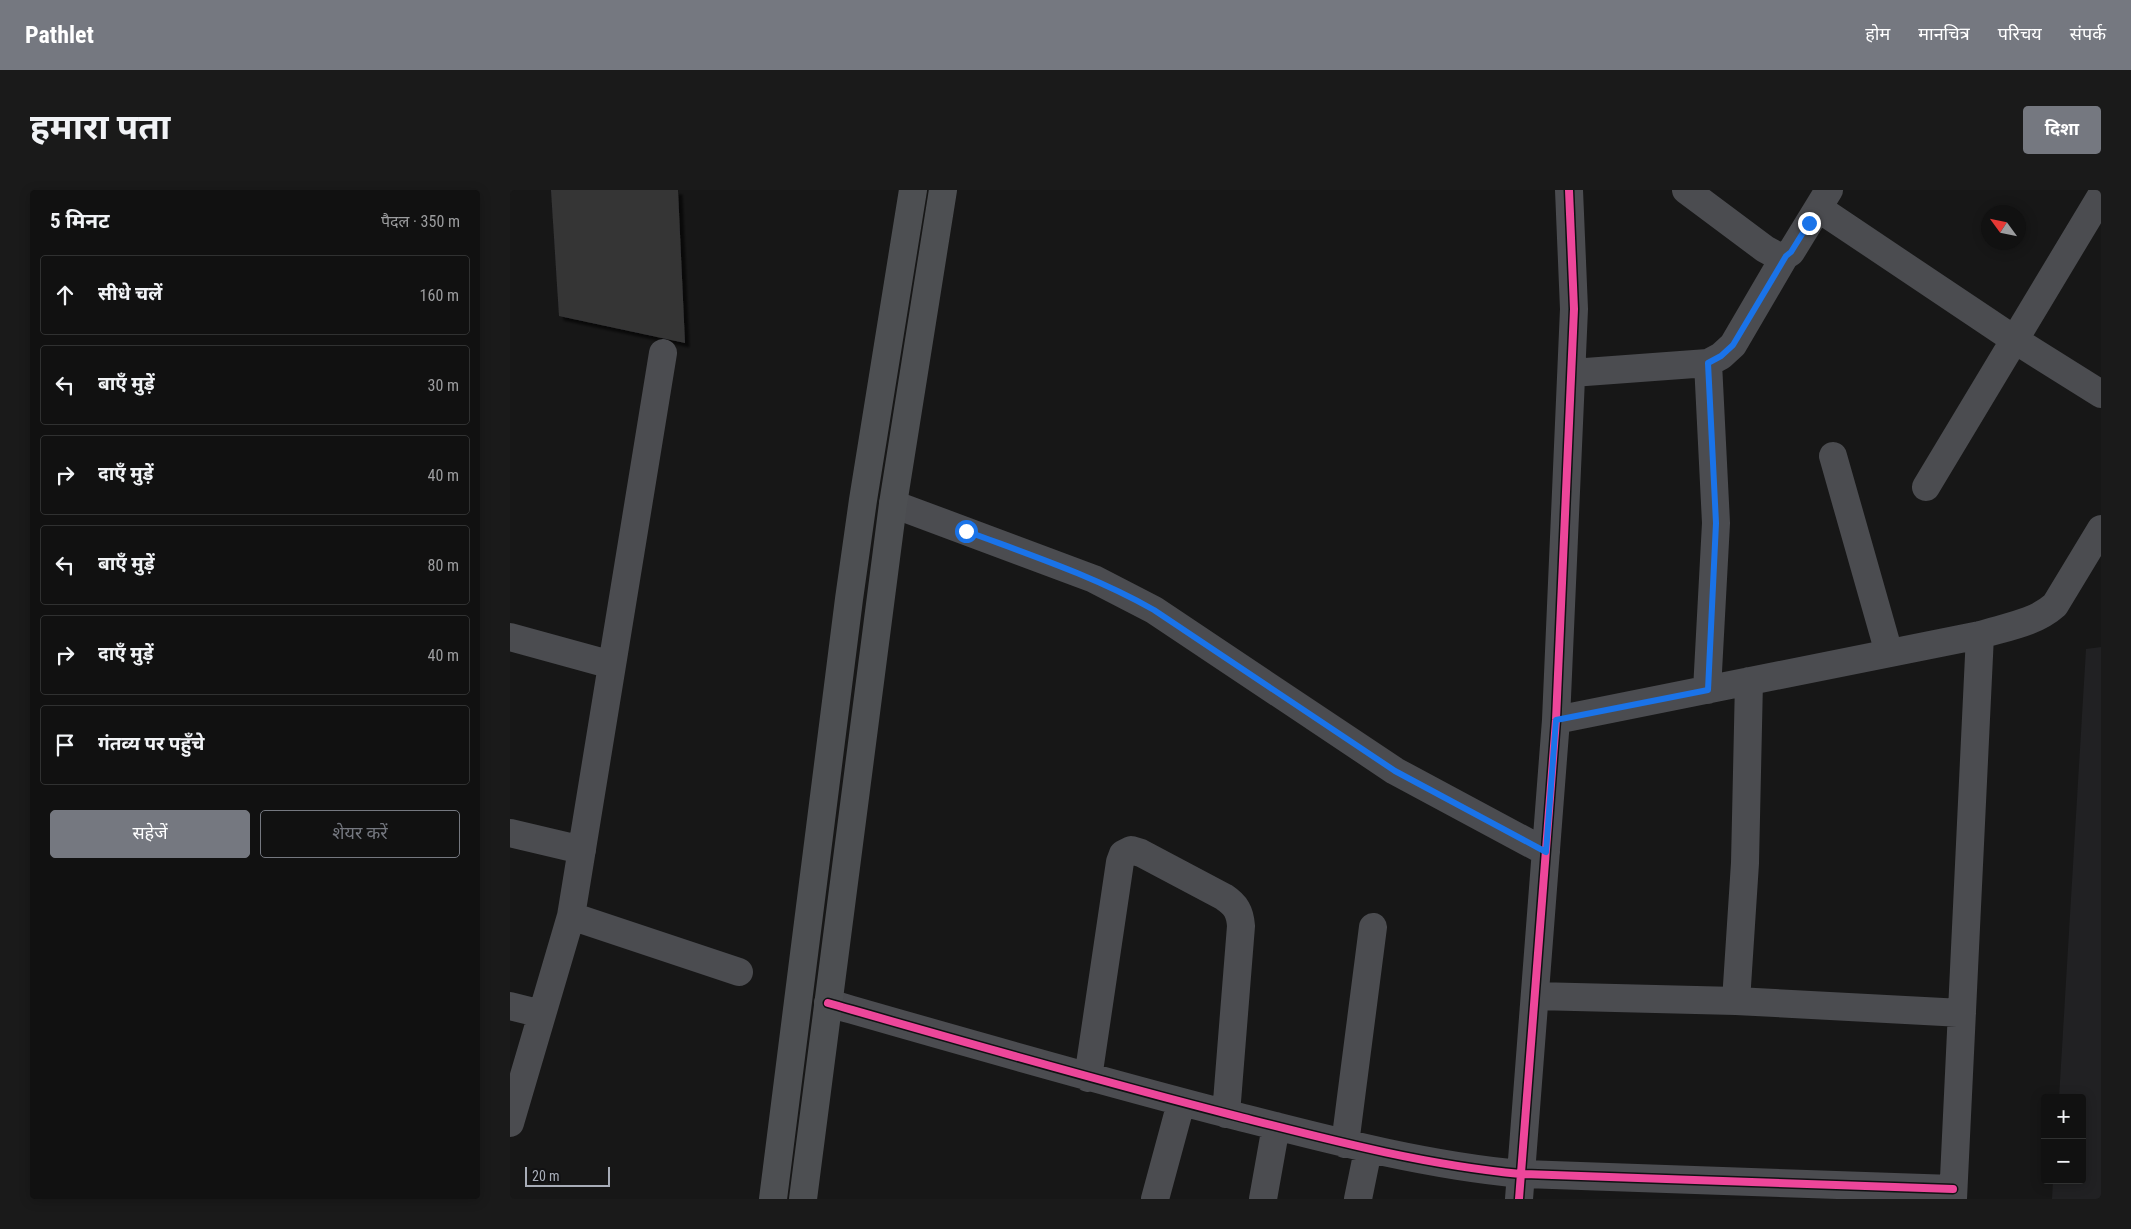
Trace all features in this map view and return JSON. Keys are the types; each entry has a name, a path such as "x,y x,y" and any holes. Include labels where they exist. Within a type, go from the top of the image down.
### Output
{"main road":[{"path":"773,1199 857,545 913,190"},
{"path":"803,1199 893,504 943,190"}],"street":[{"path":"1520,1187 1556,720 1574,309 1569,190"},
{"path":"1686,190 1765,249 1776,256 1786,256"},
{"path":"1926,488 2101,196"},
{"path":"1572,373 1708,363 1721,356 1733,345 1786,256 1791,252 1824,199 2015,340 2101,394"},
{"path":"510,1123 571,916 663,353"},
{"path":"1708,363 1716,523 1708,690"},
{"path":"1833,456 1889,653"},
{"path":"893,504 1094,579 1126,594 1154,610 1402,776 1546,852"},
{"path":"1556,720 1980,635 2032,620 2055,605 2101,529"},
{"path":"828,1002 1088,1078 1181,1103 1356,1147 1485,1171 1520,1187 1953,1194 1980,635"},
{"path":"510,637 612,666"},
{"path":"1736,1001 1745,863 1749,681"},
{"path":"510,833 582,850"},
{"path":"1088,1078 1120,862 1123,854 1131,850 1141,853 1224,897 1234,903 1240,914 1241,926 1226,1114"},
{"path":"571,916 739,972"},
{"path":"1358,1199 1356,1147 1373,928"},
{"path":"1535,996 1736,1001 1962,1013"},
{"path":"510,1006 542,1014"},
{"path":"1155,1199 1181,1103"},
{"path":"1264,1199 1276,1126"}],"shaded area":[{"path":"2101,647 2101,1199 2052,1199 2053,1184 2086,1184 2086,1094 2059,1094 2086,649"}],"building":[{"path":"551,190 678,190 685,343 559,316"}],"cycle path":[{"path":"1519,1199 1556,720 1574,309 1569,190"},
{"path":"828,1003 1185,1103 1342,1143 1449,1165 1521,1174 1953,1189"}],"route":[{"path":"966,531 1094,579 1126,594 1154,610 1395,771 1546,852 1556,720 1708,690 1716,523 1708,363 1721,356 1733,345 1786,256 1791,252 1809,223"}]}
